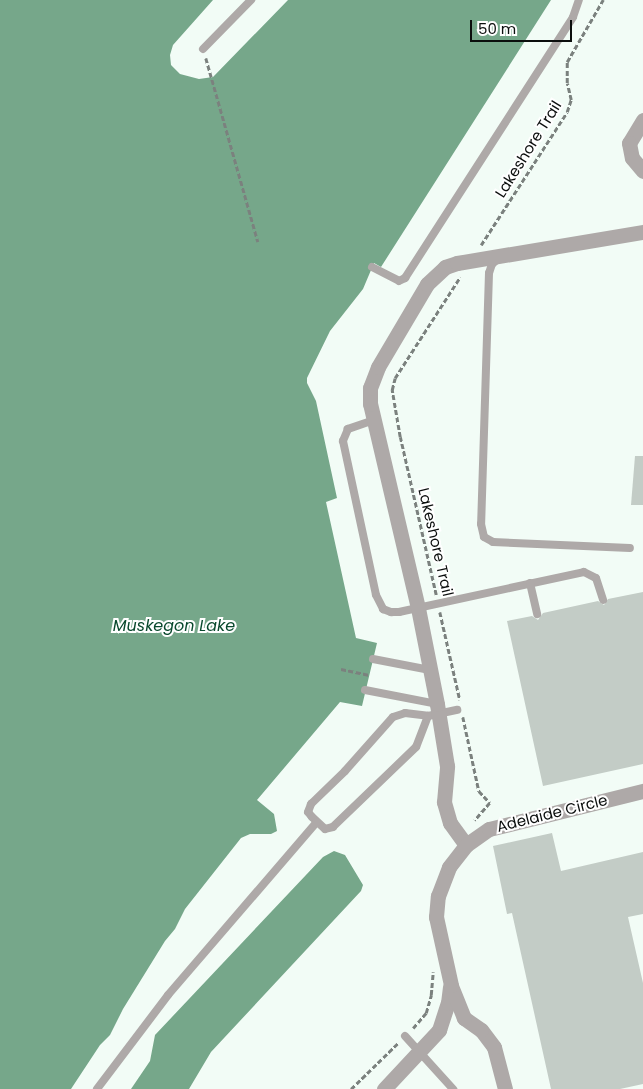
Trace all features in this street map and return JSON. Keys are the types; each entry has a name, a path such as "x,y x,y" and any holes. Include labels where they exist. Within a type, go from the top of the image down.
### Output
{"street":[{"path":"643,120 630,143 632,158 643,171"},
{"path":"462,840 448,817 444,802 447,766 434,711 430,670 418,608 369,395 372,380 427,284 445,267 471,260 643,232"},
{"name":"Adelaide Circle","path":"506,1089 494,1047 488,1036 462,1014 450,985 437,927 437,905 440,888 449,867 462,840 480,835 500,825 643,791"},
{"name":"Adelaide Circle","path":"384,1089 437,1032 443,1022 450,985"},
{"path":"437,1032 454,1024 475,1026"}],"lane":[{"path":"203,49 251,0"},
{"path":"372,267 398,281 405,278 573,17 579,0"},
{"path":"500,256 492,264 489,274 481,524 484,537 493,542 630,548"},
{"path":"374,420 348,430 344,441 376,595 380,605 391,612 418,608 568,575 588,573 598,581 603,600"},
{"path":"530,583 537,614"},
{"path":"373,659 430,670"},
{"path":"365,690 434,711"},
{"path":"434,711 416,747 362,800 329,829 325,830 308,812 311,804 345,771 387,721 405,713 434,711 459,710"},
{"path":"97,1089 168,995 317,822"},
{"path":"404,1036 453,1089"}],"path":[{"name":"Lakeshore Trail","path":"460,700 396,419 392,390 395,378 567,112 571,100 567,83 567,62 603,0"},
{"path":"203,49 258,242"},
{"path":"341,669 369,675"},
{"path":"459,710 479,791 490,803 462,840"},
{"path":"351,1089 426,1013 431,995 432,963"}],"water":[{"name":"Muskegon Lake","path":"0,0 213,0 173,45 170,55 171,65 180,74 199,79 213,77 288,0 551,0 381,267 374,263 363,289 330,331 307,378 307,383 316,401 337,498 326,502 356,638 377,643 362,706 340,702 257,800 274,814 277,831 271,834 250,834 241,838 185,909 175,929 165,941 123,1009 110,1035 100,1045 71,1089 0,1089"},
{"path":"334,851 345,855 363,885 361,891 211,1052 189,1089 131,1089 150,1061 155,1035 323,857"}],"building":[{"path":"635,456 643,456 643,505 631,505"},
{"path":"643,592 643,764 543,786 507,621 532,616 538,620 543,613 598,601 604,605 608,599"},
{"path":"552,833 561,871 643,852 643,914 628,917 643,983 643,1084 620,1089 551,1089 512,913 507,914 493,846"}]}
